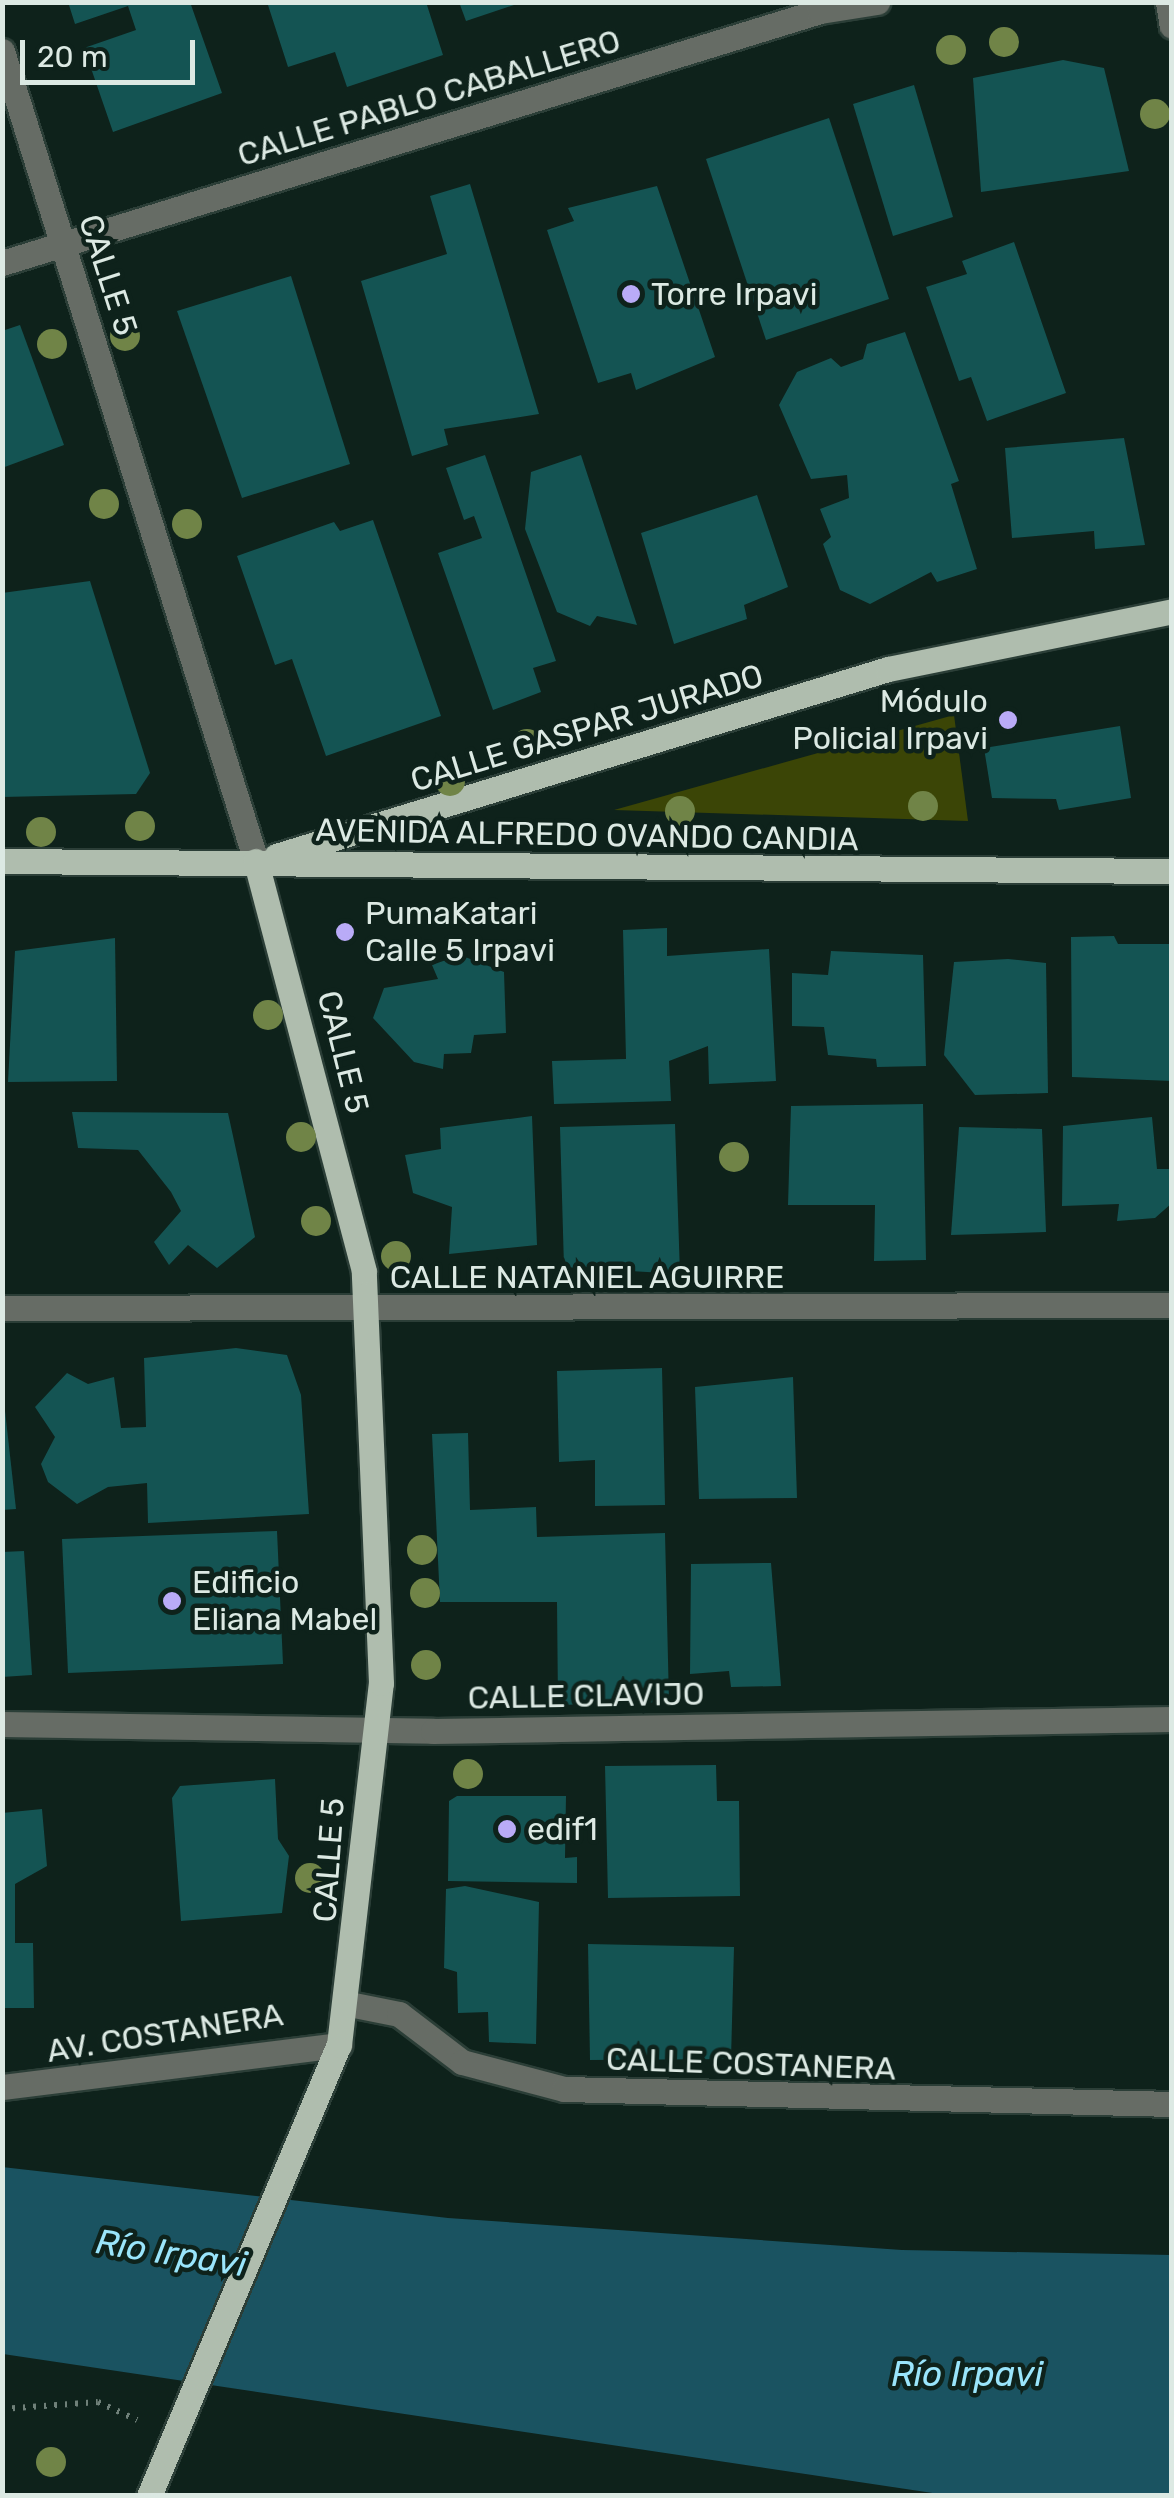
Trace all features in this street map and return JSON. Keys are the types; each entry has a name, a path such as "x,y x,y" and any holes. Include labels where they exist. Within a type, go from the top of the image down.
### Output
{"main road":[{"name":"CALLE GASPAR JURADO","path":"256,861 888,669 1172,612"},
{"name":"AVENIDA ALFREDO OVANDO CANDIA","path":"2,860 1172,871"},
{"name":"CALLE 5","path":"149,2496 339,2045 349,2004 376,1730 368,1312 256,861"}],"street":[{"name":"CALLE PABLO CABALLERO","path":"2,264 820,11 877,2"},
{"path":"1168,2 1172,26"},
{"name":"CALLE 5","path":"2,51 256,861"},
{"name":"CALLE NATANIEL AGUIRRE","path":"2,1308 368,1312 1172,1305"},
{"name":"CALLE CLAVIJO","path":"2,1724 376,1730 1172,1719"},
{"name":"CALLE COSTANERA","path":"349,2004 399,2014 462,2062 564,2090 1172,2104"},
{"name":"AV. COSTANERA","path":"2,2087 60,2086 282,2045 339,2045"}],"path":[{"path":"2,2409 98,2402 140,2422"}],"green space":[{"path":"954,715 968,821 614,810"}],"water":[{"name":"Río Irpavi","path":"2,2167 448,2218 902,2250 1171,2255 1171,2495 946,2495 3,2354"}],"building":[{"path":"68,2 190,2 222,93 113,132 84,48 136,30 128,6 75,24"},
{"path":"267,2 426,2 443,55 347,87 335,52 288,67"},
{"path":"459,2 520,2 520,3 466,21"},
{"path":"1063,60 1104,68 1129,171 981,192 973,78"},
{"path":"914,85 953,217 893,236 853,104"},
{"path":"829,118 889,299 766,340 706,159"},
{"path":"470,184 539,414 444,429 448,445 412,456 361,281 447,254 430,196"},
{"name":"Torre Irpavi","path":"657,186 715,357 636,390 631,373 598,383 547,230 574,221 568,208"},
{"path":"1014,242 1066,393 987,421 971,377 959,381 926,287 967,274 962,261"},
{"path":"291,276 350,464 242,498 177,311"},
{"path":"20,325 64,445 2,468 2,331"},
{"path":"905,332 959,481 951,484 977,569 937,582 931,572 870,604 840,590 823,544 831,537 820,509 849,498 847,475 811,479 779,405 797,372 831,358 841,367 863,359 867,344"},
{"path":"1124,438 1145,545 1095,549 1094,531 1012,538 1005,448"},
{"path":"485,455 556,661 533,668 541,692 493,710 438,553 482,538 474,516 464,520 446,468"},
{"path":"581,455 637,625 597,616 590,626 557,612 525,529 531,472"},
{"path":"757,495 788,587 744,605 747,619 674,644 641,533"},
{"path":"373,520 441,716 326,756 292,659 275,665 237,556 334,522 340,531"},
{"path":"90,581 150,773 136,794 2,797 2,593"},
{"path":"1120,726 1131,798 1059,810 1056,799 992,798 984,748"},
{"path":"667,928 667,956 769,949 776,1081 709,1084 708,1046 669,1061 671,1101 554,1104 552,1061 626,1059 623,930"},
{"path":"1114,936 1118,944 1170,944 1172,1081 1072,1077 1071,937"},
{"path":"115,938 117,1081 8,1082 15,951"},
{"path":"831,951 923,955 926,1066 877,1067 876,1059 828,1055 824,1027 792,1026 792,973 828,975"},
{"path":"460,955 504,972 506,1033 474,1035 471,1053 444,1054 443,1069 414,1062 373,1018 384,988 438,979 432,965"},
{"path":"1008,959 1046,963 1048,1093 975,1095 944,1055 954,962"},
{"path":"923,1104 926,1260 874,1261 875,1205 788,1205 791,1106"},
{"path":"72,1112 228,1113 255,1237 217,1268 188,1245 169,1265 154,1242 181,1211 171,1192 138,1150 78,1148"},
{"path":"532,1116 537,1245 449,1254 452,1207 413,1193 405,1155 441,1149 440,1128"},
{"path":"1152,1117 1157,1169 1172,1169 1172,1203 1155,1218 1117,1221 1119,1204 1062,1206 1063,1126"},
{"path":"675,1124 680,1274 564,1267 560,1127"},
{"path":"959,1127 1042,1129 1046,1232 951,1235"},
{"path":"236,1348 287,1355 301,1395 309,1514 148,1523 147,1483 108,1487 77,1504 48,1482 41,1464 55,1437 35,1407 67,1373 88,1384 114,1377 121,1428 146,1427 144,1358"},
{"path":"662,1368 665,1505 595,1506 595,1460 559,1462 557,1371"},
{"path":"793,1377 797,1498 699,1499 695,1387"},
{"path":"2,1384 16,1509 2,1510"},
{"path":"468,1433 470,1510 536,1507 537,1537 665,1533 669,1702 558,1705 557,1602 440,1602 432,1434"},
{"name":"Edificio Eliana Mabel","path":"277,1531 283,1664 68,1673 62,1539"},
{"path":"24,1551 32,1675 2,1677 2,1552"},
{"path":"771,1563 781,1686 731,1687 729,1671 690,1674 691,1564"},
{"path":"716,1765 717,1801 739,1801 740,1896 608,1898 605,1766"},
{"path":"275,1779 278,1839 289,1856 282,1913 181,1921 172,1798 180,1786"},
{"name":"edif1","path":"457,1796 566,1796 565,1858 577,1857 577,1883 448,1881 449,1801"},
{"path":"42,1809 47,1866 15,1884 15,1943 33,1943 34,2008 2,2008 2,1813"},
{"path":"465,1886 539,1902 536,2044 489,2042 488,2012 458,2013 457,1972 444,1968 446,1889"},
{"path":"588,1944 734,1947 731,2059 590,2060"}],"place":[{"name":"Torre Irpavi","path":"631,294"},
{"name":"Módulo Policial Irpavi","path":"1008,720"},
{"name":"PumaKatari Calle 5 Irpavi","path":"345,932"},
{"name":"Edificio Eliana Mabel","path":"172,1601"},
{"name":"edif1","path":"507,1829"}]}
